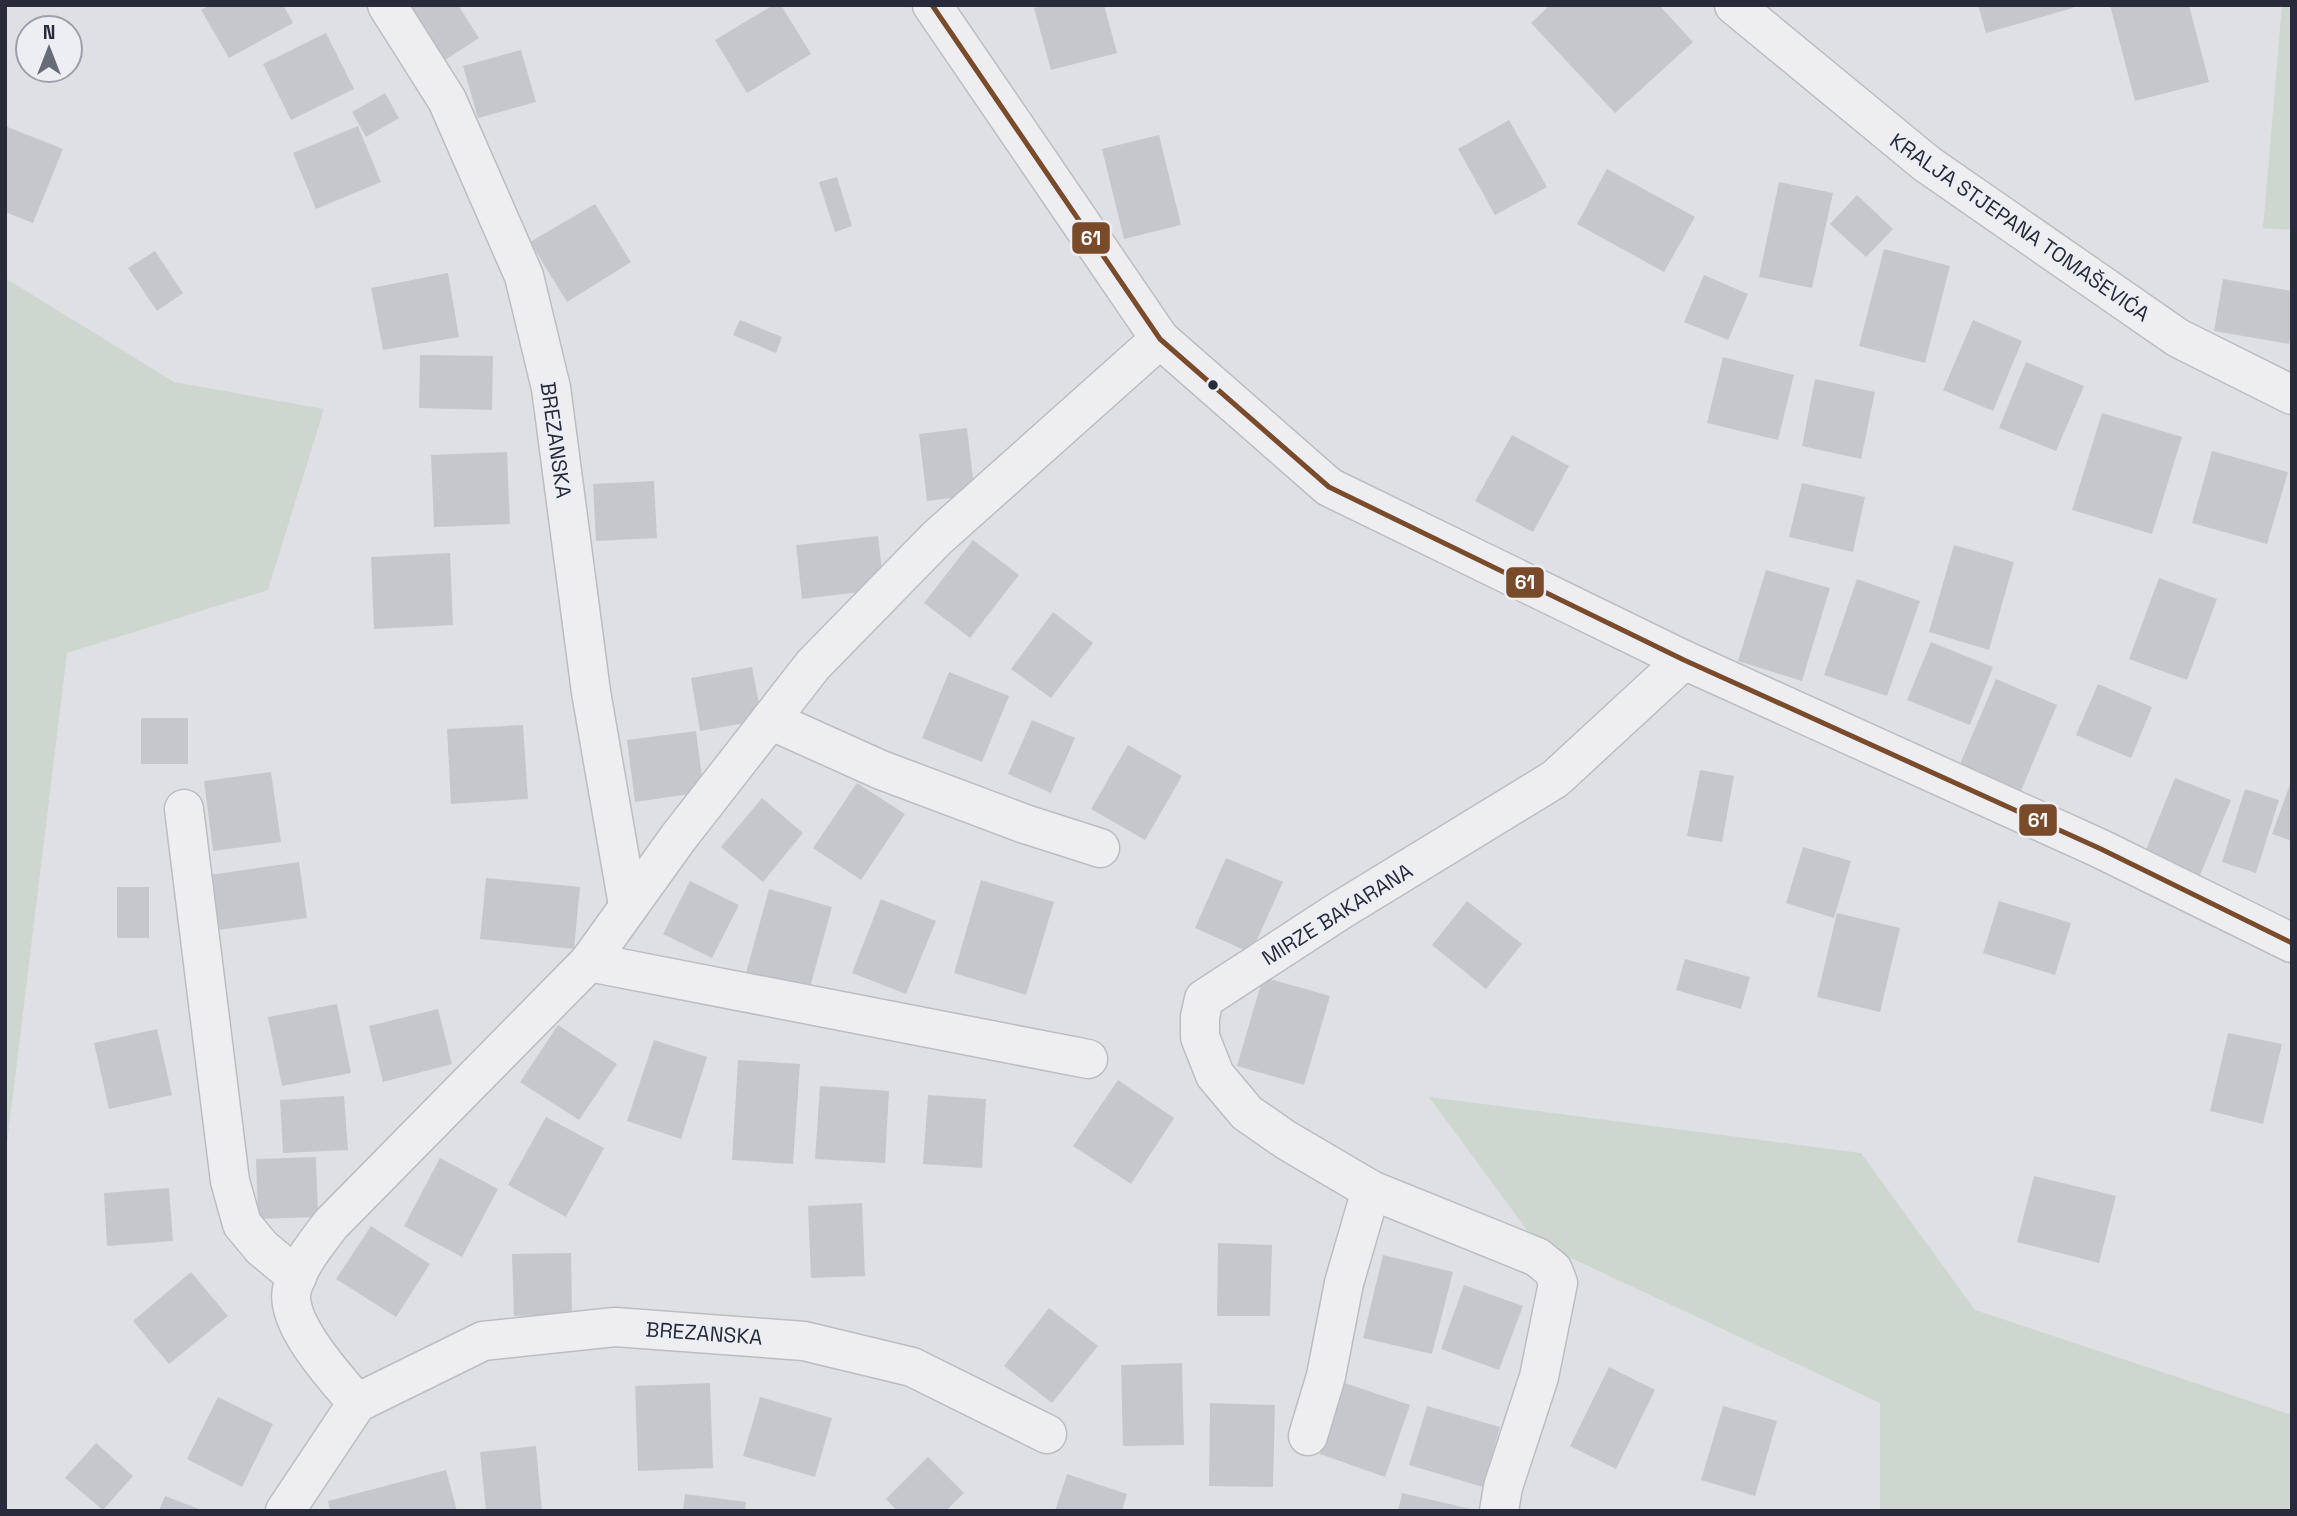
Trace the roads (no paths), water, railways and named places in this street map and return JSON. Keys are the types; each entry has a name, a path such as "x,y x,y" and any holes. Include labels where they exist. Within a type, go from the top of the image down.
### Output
{"street":[{"name":"BREZANSKA","path":"387,5 447,100 524,276 551,388 591,692 628,905"},
{"path":"932,5 1160,340 1329,487 1684,660 2101,849 2292,943"},
{"name":"KRALJA STJEPANA TOMAŠEVIĆA","path":"1734,5 1927,164 2178,338 2292,395"},
{"path":"285,1511 357,1403 319,1359 296,1321 292,1291 304,1261 331,1224 589,962 628,905 813,665 937,538 1160,340"},
{"name":"MIRZE BAKARANA","path":"1499,1511 1503,1487 1539,1377 1558,1283 1553,1270 1537,1257 1371,1190 1286,1140 1247,1112 1215,1075 1200,1037 1200,1017 1204,999 1339,911 1555,779 1684,660"},
{"path":"770,720 881,770 1025,824 1100,848"},
{"path":"184,809 230,1181 242,1224 262,1248 298,1276"},
{"path":"589,962 1088,1059"},
{"path":"1308,1436 1326,1376 1344,1283 1371,1190"},
{"name":"BREZANSKA","path":"357,1403 483,1341 615,1327 804,1341 912,1367 1047,1434"}]}
